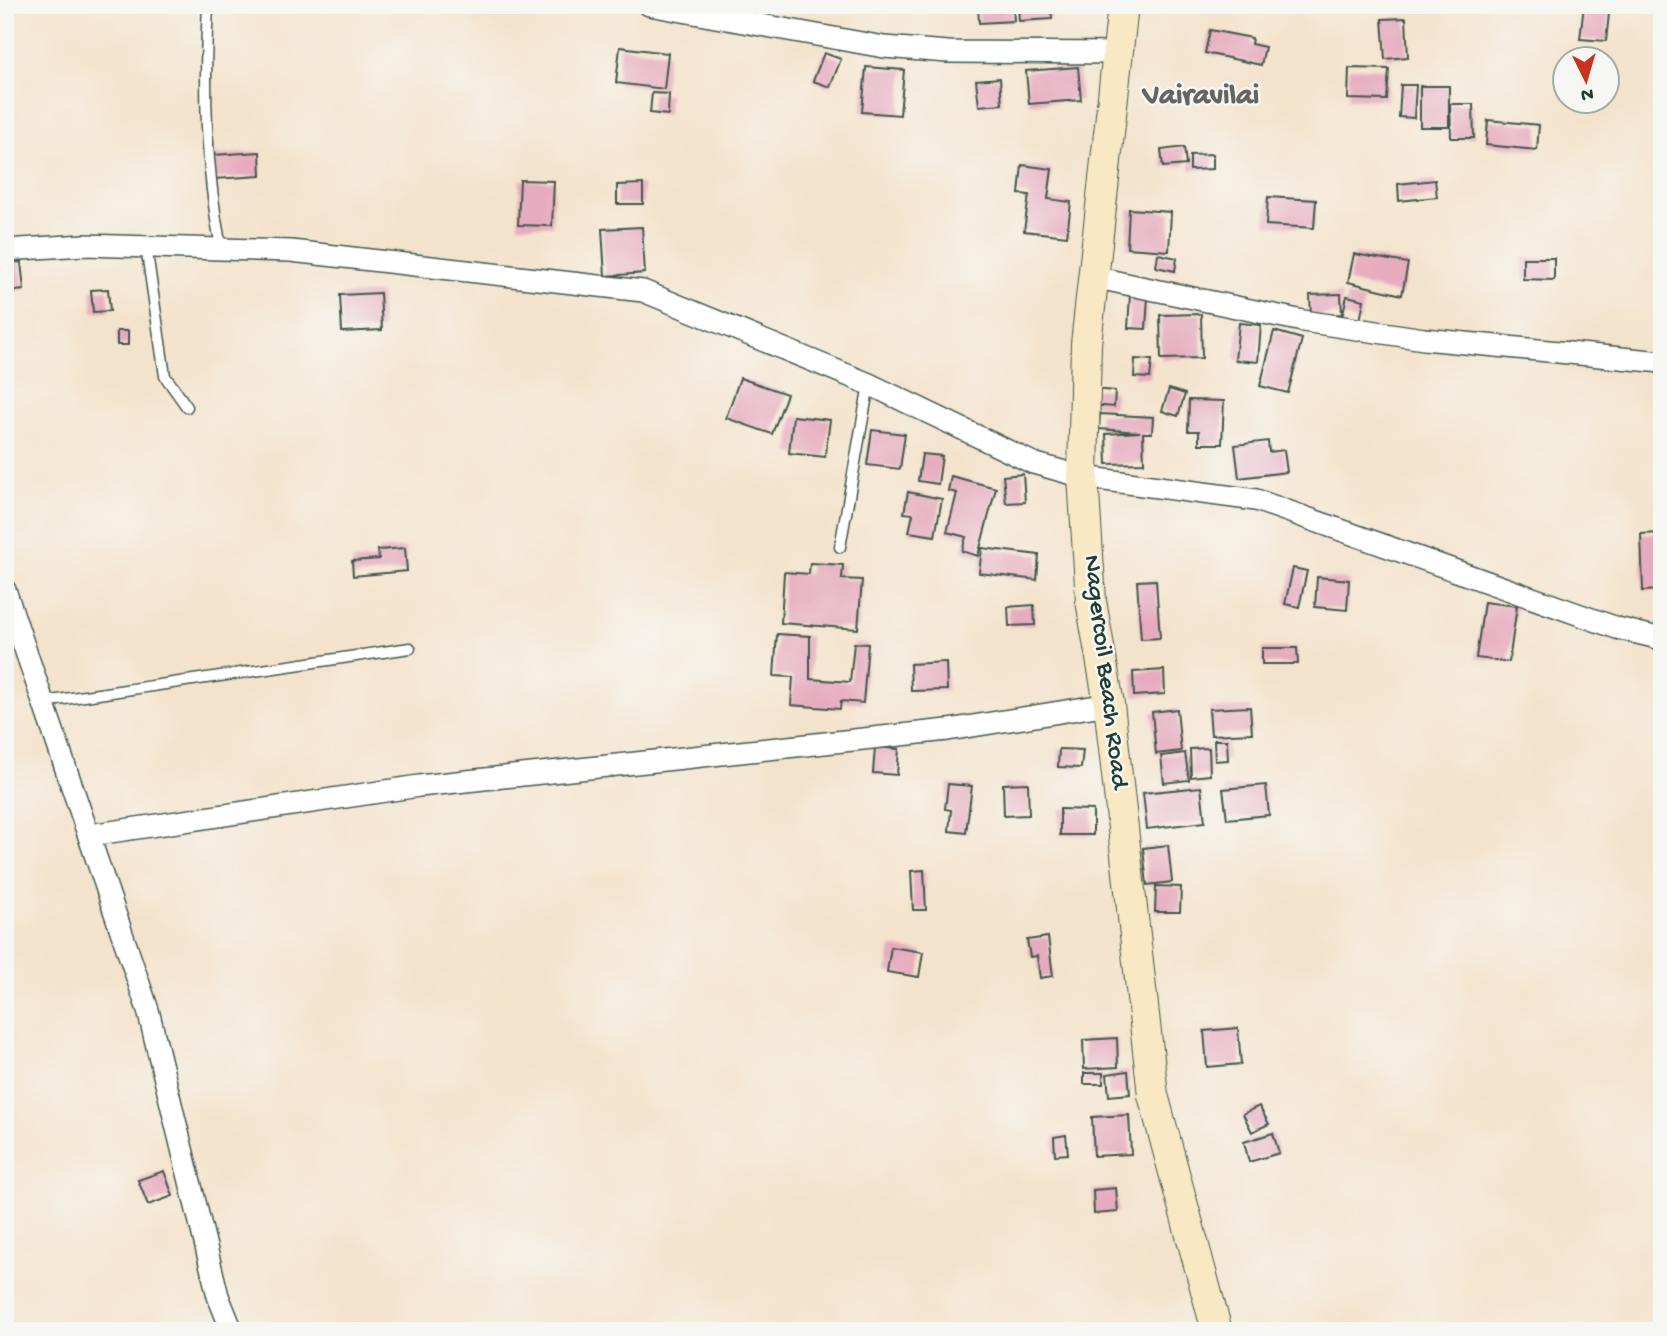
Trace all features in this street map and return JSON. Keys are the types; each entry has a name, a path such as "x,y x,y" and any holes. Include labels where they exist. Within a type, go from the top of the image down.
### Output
{"main road":[{"name":"Nagercoil Beach Road","path":"1123,5 1086,344 1083,477 1091,601 1109,704 1153,1096 1217,1331"}],"street":[{"path":"649,5 884,47 948,52 1119,53"},
{"path":"5,250 146,246 291,251 643,291 869,384 1033,463 1083,477 1256,500 1617,628 1662,639"},
{"path":"1093,277 1303,321 1424,339 1662,362"},
{"path":"5,590 148,1010 218,1296 232,1331"},
{"path":"90,835 419,786 948,730 1109,704"}],"lane":[{"path":"208,5 206,140 210,193 221,248"},
{"path":"146,246 165,376 187,407"},
{"path":"840,547 869,384"},
{"path":"44,702 410,648"}],"building":[{"path":"1013,5 1014,21 979,23 978,6"},
{"path":"1018,5 1051,5 1052,19 1019,21"},
{"path":"1584,5 1610,5 1606,41 1580,39"},
{"path":"1406,18 1408,57 1385,59 1382,19"},
{"path":"1210,30 1252,38 1251,44 1265,47 1261,65 1205,53"},
{"path":"620,47 668,53 664,89 616,83"},
{"path":"824,53 841,59 830,87 813,81"},
{"path":"866,67 904,70 900,115 862,112"},
{"path":"1078,67 1081,100 1029,104 1026,71"},
{"path":"1349,68 1389,69 1387,100 1348,99"},
{"path":"1000,78 1002,104 979,106 976,80"},
{"path":"1401,85 1416,85 1414,118 1399,117"},
{"path":"1420,86 1449,86 1449,127 1420,127"},
{"path":"652,93 669,94 668,115 650,113"},
{"path":"1450,104 1473,104 1474,138 1451,138"},
{"path":"1488,120 1539,125 1537,150 1486,145"},
{"path":"1184,147 1186,165 1163,167 1161,150"},
{"path":"260,152 261,176 214,179 213,155"},
{"path":"1213,154 1213,169 1190,170 1190,155"},
{"path":"1022,165 1052,169 1048,199 1071,202 1067,236 1024,231 1029,195 1019,194"},
{"path":"520,180 554,181 552,226 518,225"},
{"path":"1435,180 1437,197 1399,201 1398,184"},
{"path":"643,184 643,204 617,204 617,185"},
{"path":"1268,197 1316,200 1314,228 1266,225"},
{"path":"1129,209 1171,212 1169,251 1127,248"},
{"path":"642,227 645,273 605,276 602,229"},
{"path":"1158,254 1177,258 1175,271 1156,267"},
{"path":"1354,254 1408,263 1402,295 1348,282"},
{"path":"1523,258 1554,258 1554,280 1523,279"},
{"path":"21,262 24,290 5,292 5,263"},
{"path":"108,289 110,311 93,312 91,290"},
{"path":"380,293 382,330 342,332 340,295"},
{"path":"1130,294 1148,295 1146,329 1128,328"},
{"path":"1341,294 1342,314 1311,316 1310,295"},
{"path":"1347,296 1364,300 1360,321 1342,317"},
{"path":"1201,314 1202,358 1161,359 1160,315"},
{"path":"1239,323 1261,325 1258,362 1235,360"},
{"path":"117,331 128,331 128,345 117,345"},
{"path":"1274,331 1302,339 1288,393 1260,386"},
{"path":"1135,359 1152,360 1150,378 1134,377"},
{"path":"740,378 787,394 772,434 726,418"},
{"path":"1093,389 1115,391 1114,407 1092,405"},
{"path":"1169,389 1185,394 1178,416 1162,411"},
{"path":"1189,400 1224,401 1222,444 1199,444 1199,431 1188,431"},
{"path":"1100,414 1153,417 1152,433 1143,433 1144,463 1107,464 1106,434 1140,432 1099,429"},
{"path":"793,416 830,420 825,457 789,453"},
{"path":"872,430 905,434 900,469 867,465"},
{"path":"1268,441 1269,452 1284,450 1287,472 1239,478 1235,445"},
{"path":"922,454 942,456 938,484 918,481"},
{"path":"1023,474 1025,502 1006,503 1003,476"},
{"path":"951,476 996,488 978,556 962,551 966,537 947,532 957,493 948,491"},
{"path":"908,492 942,499 935,536 909,532 913,514 904,513"},
{"path":"1662,533 1662,590 1643,591 1641,534"},
{"path":"405,548 407,571 353,576 352,561 379,559 378,550"},
{"path":"982,548 1039,555 1037,580 979,573"},
{"path":"810,563 843,565 842,579 862,580 858,629 781,623 784,572 809,574"},
{"path":"1293,568 1307,571 1299,607 1285,604"},
{"path":"1317,577 1349,580 1347,610 1315,607"},
{"path":"1156,580 1160,638 1141,639 1137,581"},
{"path":"1484,602 1517,606 1509,662 1476,658"},
{"path":"1034,605 1035,625 1009,626 1008,607"},
{"path":"777,634 810,636 810,679 850,682 854,643 868,644 863,703 841,701 840,709 791,705 793,677 774,676"},
{"path":"1262,648 1297,648 1298,664 1262,664"},
{"path":"946,662 947,690 911,691 910,664"},
{"path":"1164,670 1165,694 1134,696 1133,672"},
{"path":"1250,707 1252,733 1211,735 1209,709"},
{"path":"1177,709 1181,751 1156,754 1152,712"},
{"path":"1214,740 1227,740 1228,760 1215,761"},
{"path":"875,747 899,749 897,775 873,773"},
{"path":"1209,748 1210,775 1191,777 1190,749"},
{"path":"1059,749 1083,750 1081,768 1058,767"},
{"path":"1185,753 1189,780 1164,783 1161,756"},
{"path":"1028,783 1029,815 1004,816 1003,784"},
{"path":"948,784 972,786 966,833 949,831 951,810 945,809"},
{"path":"1266,785 1269,815 1227,819 1223,789"},
{"path":"1201,787 1205,822 1147,829 1143,793"},
{"path":"1060,809 1093,810 1093,835 1060,835"},
{"path":"1168,845 1172,882 1147,885 1143,848"},
{"path":"924,870 926,910 913,910 911,871"},
{"path":"1156,886 1181,887 1180,912 1155,912"},
{"path":"1048,937 1053,976 1040,978 1037,956 1030,957 1027,940"},
{"path":"891,947 923,952 919,977 887,972"},
{"path":"1238,1028 1241,1064 1207,1067 1204,1031"},
{"path":"1117,1038 1118,1067 1084,1069 1083,1040"},
{"path":"1128,1071 1130,1094 1109,1096 1107,1074"},
{"path":"1084,1073 1103,1073 1103,1084 1084,1084"},
{"path":"1259,1106 1269,1124 1252,1132 1243,1114"},
{"path":"1129,1115 1131,1154 1094,1156 1092,1117"},
{"path":"1273,1133 1279,1153 1249,1162 1244,1142"},
{"path":"1066,1135 1068,1154 1055,1155 1054,1137"},
{"path":"164,1171 173,1196 148,1205 138,1180"},
{"path":"1116,1188 1118,1212 1094,1214 1093,1190"}],"district":[{"name":"Vairavilai","path":"1201,97"}]}
